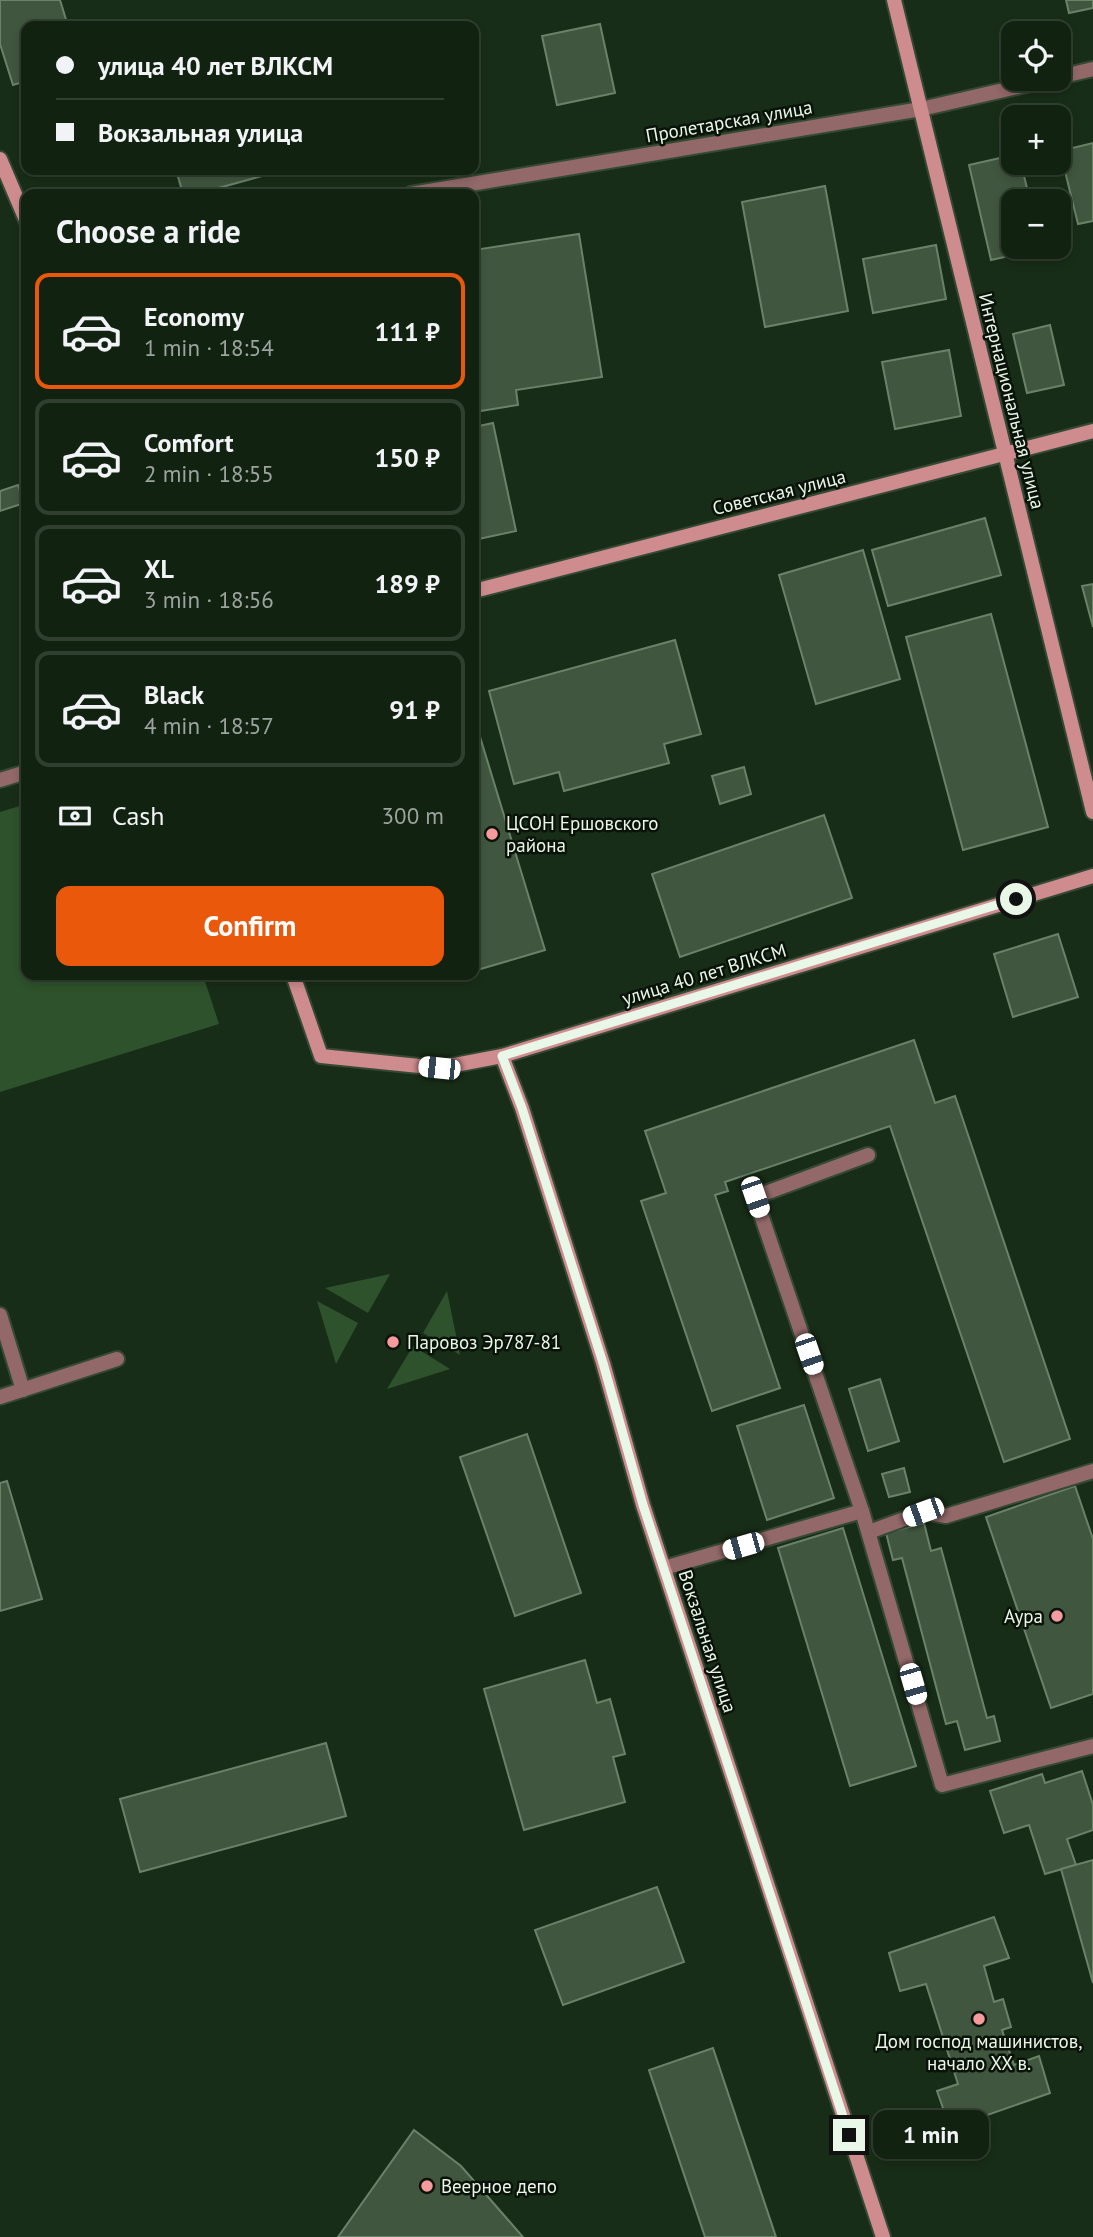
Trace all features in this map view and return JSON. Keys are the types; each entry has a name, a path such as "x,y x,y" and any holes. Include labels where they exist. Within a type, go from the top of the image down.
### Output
{"street":[{"name":"Интернациональная улица","path":"894,0 1093,812"},
{"path":"1071,74 1093,69"},
{"name":"Пролетарская улица","path":"441,189 921,108 1001,90"},
{"path":"0,159 21,208"},
{"name":"Советская улица","path":"479,590 1093,431"},
{"path":"0,780 21,774"},
{"name":"улица 40 лет ВЛКСМ","path":"295,980 321,1056 439,1068 502,1056 1093,876"},
{"name":"Вокзальная улица","path":"502,1056 522,1108 664,1568 883,2237"},
{"path":"867,1155 755,1197 869,1532 942,1785 1093,1746"},
{"path":"0,1315 23,1390"},
{"path":"0,1397 117,1359"},
{"path":"869,1532 923,1512 946,1516 1093,1471"},
{"path":"664,1568 862,1511"}],"green space":[{"path":"21,806 21,980 205,980 219,1024 0,1092 0,812"},
{"path":"390,1274 368,1313 325,1288"},
{"path":"447,1291 460,1355 423,1333"},
{"path":"317,1301 358,1323 336,1364"},
{"path":"413,1346 450,1369 387,1389"}],"building":[{"path":"0,0 60,0 66,21 21,21 21,83 13,85 0,44"},
{"path":"1066,0 1093,0 1093,8 1069,13"},
{"path":"600,24 615,93 557,105 542,36"},
{"path":"1093,143 1093,221 1078,224 1066,175 1071,175 1071,148"},
{"path":"1001,158 1001,175 1024,175 1027,189 1001,189 1001,258 991,260 969,165"},
{"path":"177,175 262,176 215,189 182,189"},
{"path":"825,186 848,311 765,327 742,202"},
{"path":"579,234 602,377 516,390 518,405 479,411 479,249"},
{"path":"936,245 946,299 873,313 863,259"},
{"path":"1050,325 1064,385 1027,393 1013,334"},
{"path":"949,350 961,416 895,429 882,362"},
{"path":"493,423 516,531 479,539 479,426"},
{"path":"18,485 21,504 0,511 0,491"},
{"path":"985,518 1001,575 888,606 872,550"},
{"path":"863,550 900,679 816,704 779,575"},
{"path":"1093,584 1093,627 1082,586"},
{"path":"991,614 1048,827 963,850 906,637"},
{"path":"675,640 701,734 664,744 669,763 564,791 559,772 514,784 489,691"},
{"name":"ЦСОН Ершовского района","path":"479,733 545,950 479,970"},
{"path":"744,767 751,794 720,804 712,776"},
{"path":"824,815 852,898 680,957 652,874"},
{"path":"1058,934 1078,997 1013,1017 994,954"},
{"path":"914,1040 935,1103 955,1096 1070,1439 1004,1462 890,1126 725,1182 728,1191 715,1195 780,1388 712,1411 641,1201 666,1193 645,1131"},
{"path":"880,1379 899,1441 868,1451 849,1389"},
{"path":"804,1405 834,1498 767,1520 737,1426"},
{"path":"527,1434 581,1593 515,1616 460,1457"},
{"path":"904,1468 910,1492 889,1497 882,1474"},
{"path":"7,1481 42,1599 0,1611 0,1483"},
{"name":"Аура","path":"1075,1486 1093,1539 1093,1694 1051,1708 986,1517"},
{"path":"924,1523 931,1551 941,1548 987,1718 994,1716 1000,1741 965,1750 957,1721 946,1724 902,1558 893,1560 886,1533"},
{"path":"843,1528 916,1766 850,1786 778,1548"},
{"path":"585,1660 597,1703 610,1699 625,1754 613,1757 625,1802 524,1830 484,1689"},
{"path":"326,1743 346,1816 140,1872 120,1799"},
{"path":"1082,1771 1093,1805 1093,1830 1067,1839 1076,1865 1045,1874 1029,1825 1004,1833 990,1791 1042,1774 1045,1783"},
{"path":"1093,1860 1093,1983 1061,1869"},
{"path":"657,1887 684,1962 563,2005 535,1930"},
{"path":"994,1917 1009,1958 984,1966 994,2002 1003,1999 1011,2027 1002,2030 1014,2065 1039,2056 1050,2093 950,2128 937,2091 958,2084 926,1984 900,1991 889,1953"},
{"path":"713,2048 776,2237 705,2237 649,2070"},
{"name":"Веерное депо","path":"414,2130 461,2166 523,2237 338,2237"}],"place":[{"name":"ЦСОН Ершовского района","path":"492,834"},
{"name":"Паровоз Эр787-81","path":"393,1342"},
{"name":"Аура","path":"1057,1616"},
{"name":"Дом господ машинистов, начало XX в.","path":"979,2019"},
{"name":"Веерное депо","path":"427,2186"}],"route":[{"path":"849,2135 643,1505 603,1363 522,1108 509,1082 502,1056 1016,899"}]}
